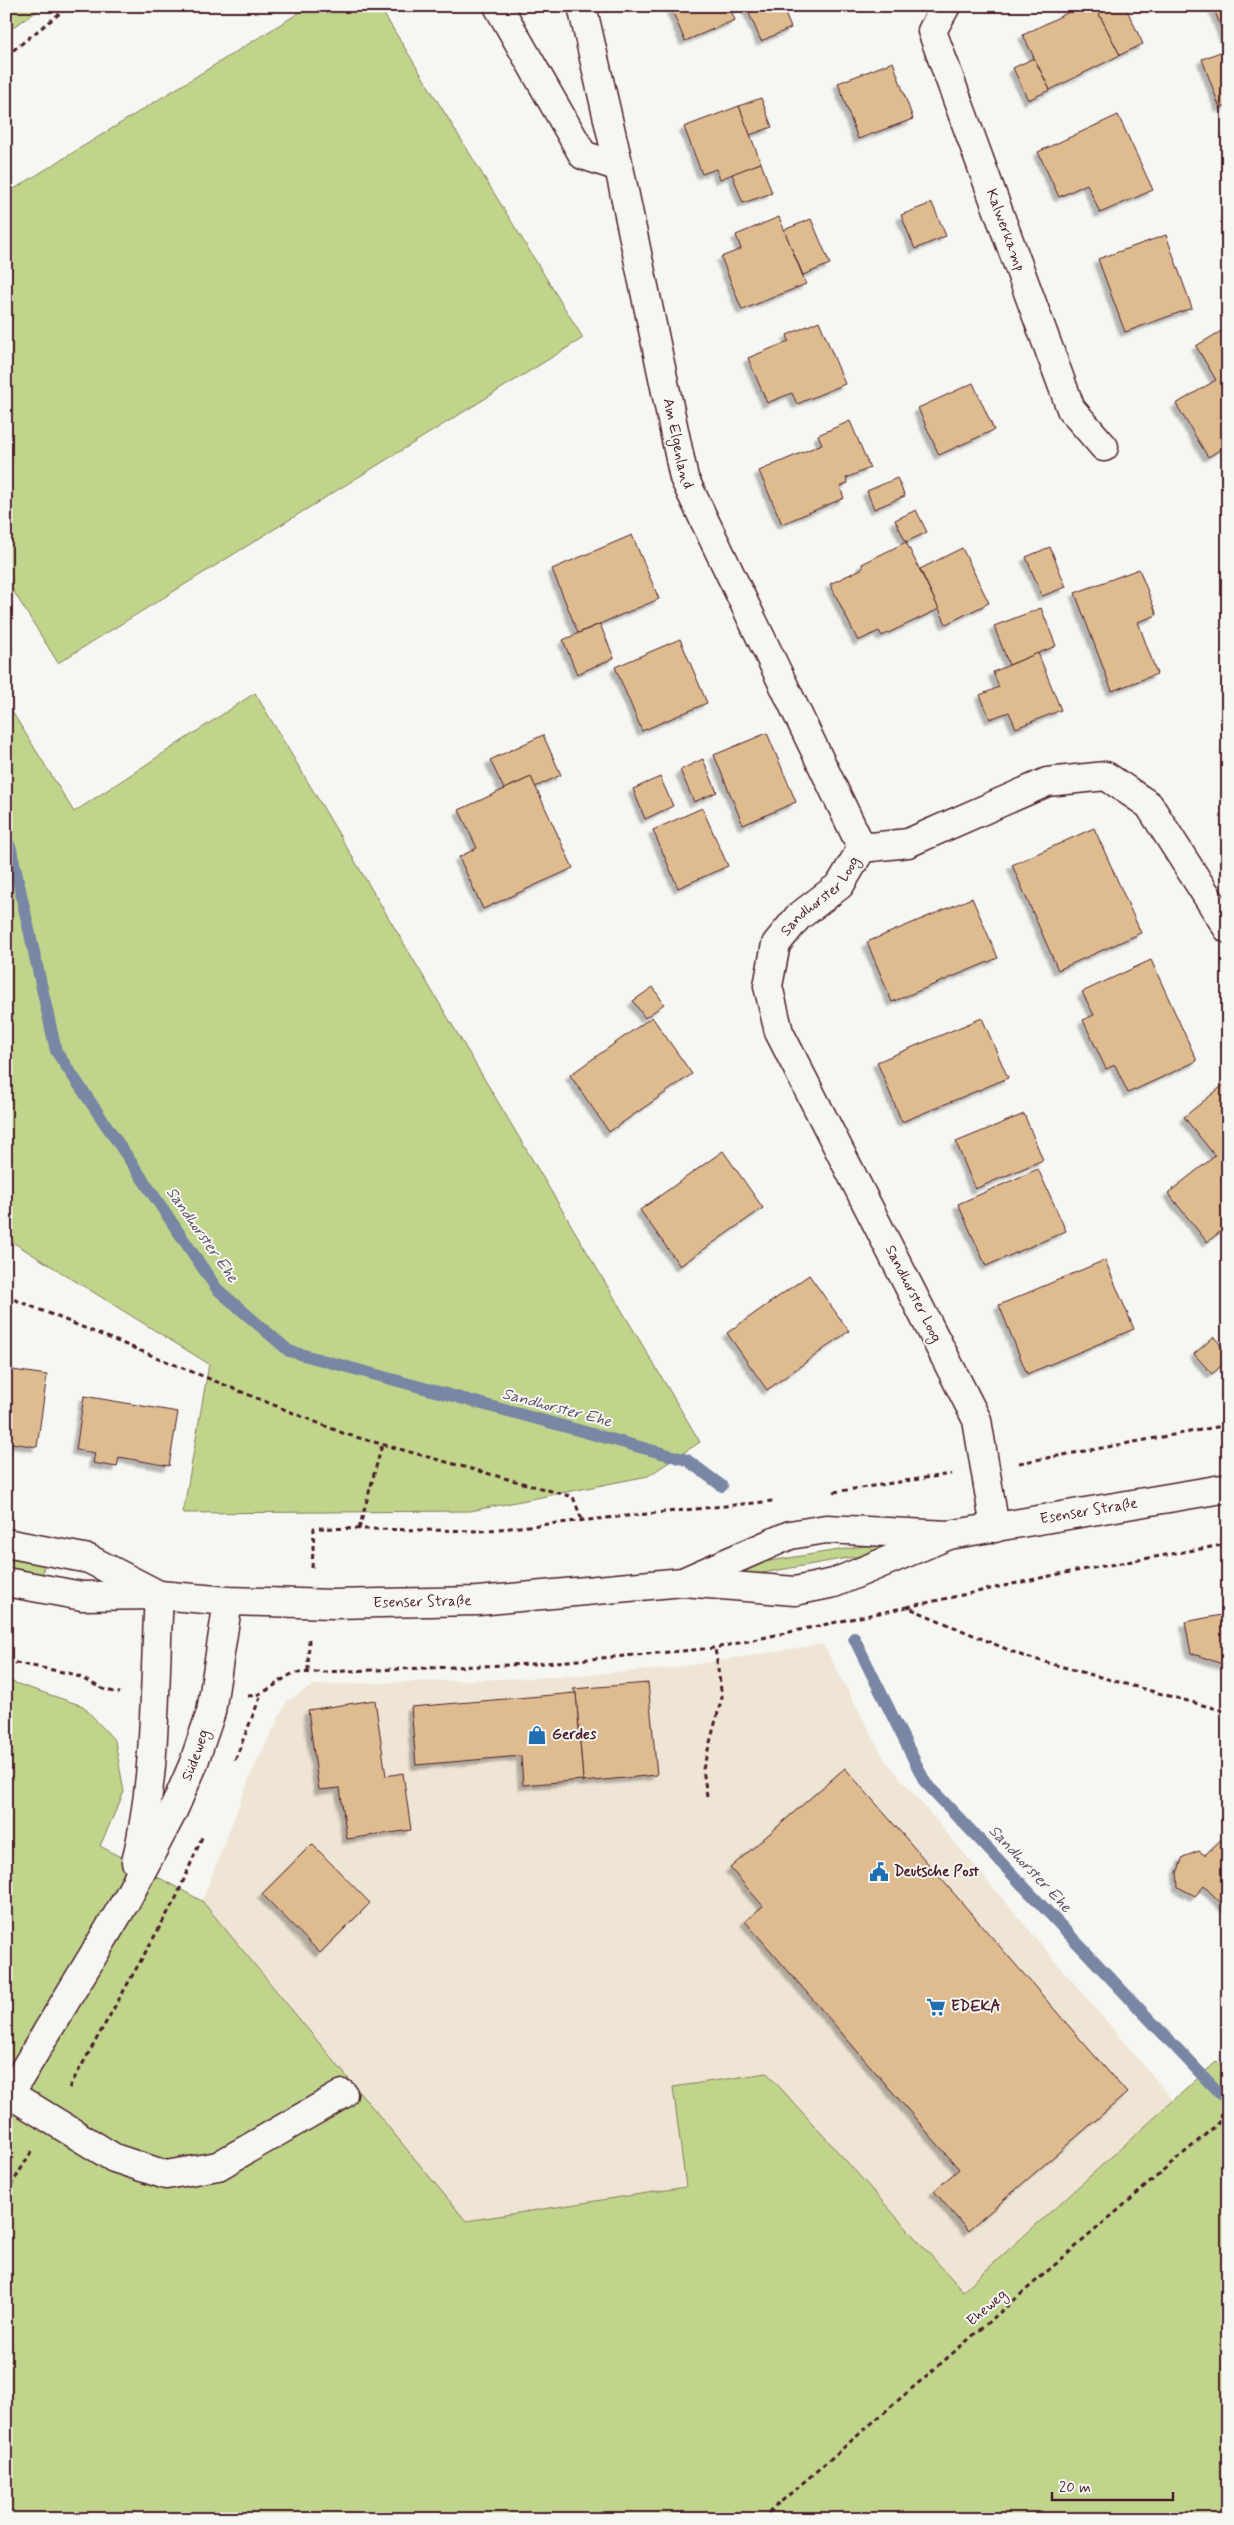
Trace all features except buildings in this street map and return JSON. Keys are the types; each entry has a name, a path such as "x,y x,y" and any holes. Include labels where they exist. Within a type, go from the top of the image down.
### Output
{"street":[{"path":"498,6 583,155 619,167"},
{"name":"Am Elgenland","path":"582,6 619,167 684,478 862,848"},
{"name":"Kalwerkamp","path":"946,6 932,31 1071,409 1104,447"},
{"name":"Sandhorster Loog","path":"995,1528 977,1420 779,1032 768,986 776,944 798,917 840,885 862,848 908,843 1047,782 1106,776 1149,805 1228,929"},
{"name":"Esenser Straße","path":"6,1582 82,1596 159,1595 228,1601 333,1604 478,1601 683,1582 795,1591 834,1583 949,1536 1228,1488"},
{"name":"Esenser Straße","path":"683,1582 790,1535 826,1529 949,1536"},
{"name":"Esenser Straße","path":"6,1543 89,1559 159,1595"},
{"name":"Südeweg","path":"127,1899 143,1835 148,1789 159,1595"},
{"name":"Südeweg","path":"8,2097 127,1899 172,1811 196,1756 211,1712 228,1601"},
{"path":"8,2097 114,2158 166,2175 218,2166 343,2094"}],"path":[{"path":"6,56 69,6"},
{"path":"6,1296 345,1434 574,1497 583,1520"},
{"path":"824,1494 1228,1426"},
{"path":"359,1529 382,1445"},
{"path":"314,1528 480,1531 777,1501"},
{"path":"261,1695 280,1679 294,1673 308,1671 533,1664 714,1648 1059,1574 1228,1544"},
{"path":"907,1607 1023,1656 1228,1712"},
{"path":"707,1796 704,1769 722,1697 714,1648"},
{"name":"Eheweg","path":"761,2519 1228,2115"},
{"path":"6,2194 50,2120"}],"shaded area":[{"path":"823,1644 885,1760 1173,2100 963,2291 767,2073 673,2087 687,2187 466,2221 202,1901 251,1774 287,1701 314,1685 535,1678 666,1669"}],"green space":[{"path":"6,6 45,6 6,32"},
{"path":"310,6 379,6 583,338 58,663 6,579 6,194"},
{"path":"255,693 700,1442 648,1476 470,1511 183,1513 209,1364 6,1238 6,702 74,812"},
{"path":"895,1541 893,1550 728,1579 726,1568"},
{"path":"6,1559 44,1564 42,1581 6,1574"},
{"path":"6,1680 83,1706 115,1741 124,1792 100,1846 202,1901 466,2221 686,2187 673,2087 767,2073 963,2291 1217,2061 1228,2072 1228,2519 6,2519"}],"waterway":[{"name":"Sandhorster Ehe","path":"6,839 11,849 56,1051 217,1289 289,1351 687,1460 722,1486"},
{"name":"Sandhorster Ehe","path":"854,1638 925,1782 1221,2095"}],"place":[{"name":"Gerdes","path":"537,1735"},
{"name":"Deutsche Post","path":"879,1872"},
{"name":"EDEKA","path":"936,2007"}]}
